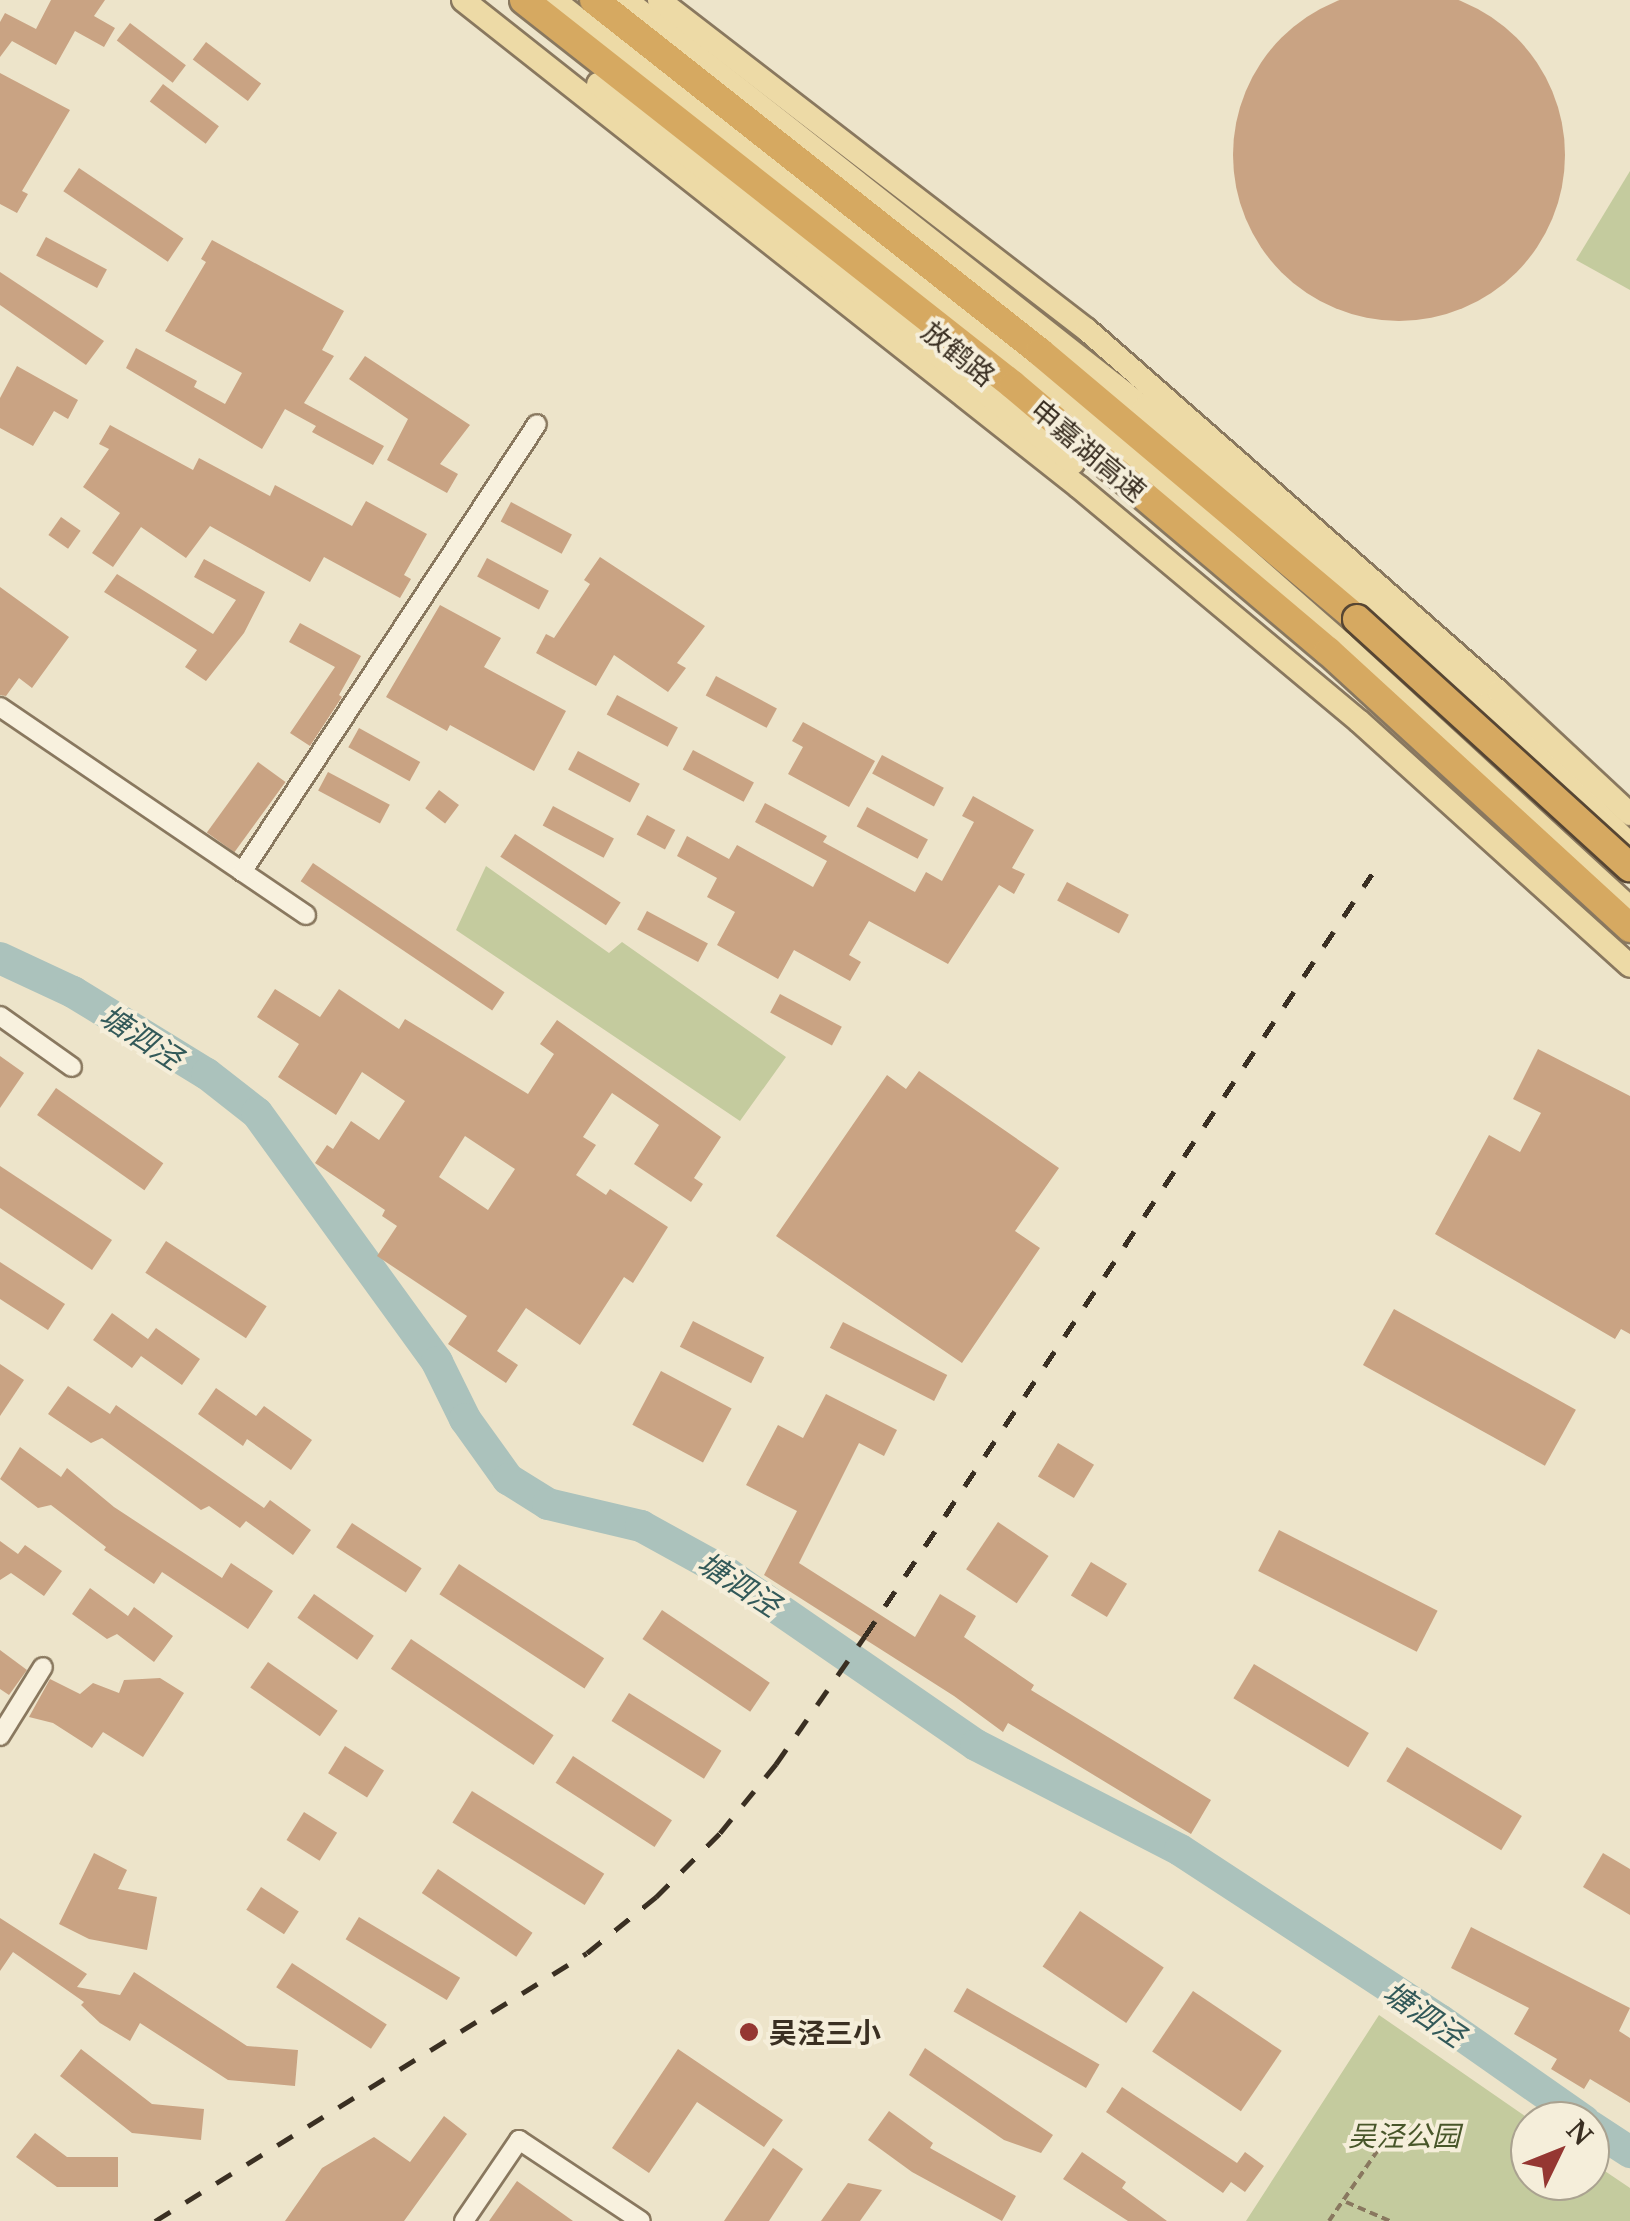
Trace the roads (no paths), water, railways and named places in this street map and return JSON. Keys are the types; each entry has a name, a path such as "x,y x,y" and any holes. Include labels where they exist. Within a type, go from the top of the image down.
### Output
{"highway":[{"name":"申嘉湖高速","path":"524,0 1058,423 1328,651 1630,928"},
{"name":"申嘉湖高速","path":"594,0 1040,352 1356,618 1630,868"}],"main road":[{"name":"放鹤路","path":"463,0 1079,487 1359,721 1630,966"},
{"path":"488,0 692,156 1187,557 1387,726 1630,948"},
{"name":"放鹤路","path":"554,0 1089,420 1342,642 1630,908"},
{"name":"放鹤路","path":"603,0 1224,500 1399,650 1630,868"},
{"path":"626,0 1144,408 1486,705 1630,844"},
{"path":"659,0 1087,330 1499,692 1630,814"}],"street":[{"path":"242,872 537,424"},
{"path":"0,708 306,915"},
{"path":"0,1016 72,1067"},
{"path":"0,1736 43,1667"},
{"path":"464,2221 519,2140 642,2221"}],"waterway":[{"name":"塘泗泾","path":"0,958 73,992 207,1074 257,1113 437,1362 465,1419 508,1479 548,1504 641,1526 728,1574 976,1745 1180,1850 1440,2020 1555,2101"},
{"name":"塘泗泾","path":"1610,2139 1630,2152"}],"railway":[{"path":"155,2221 587,1953 656,1897 720,1833 776,1764 865,1636 1372,874"}],"place":[{"name":"吴泾三小","path":"749,2032"}],"park label":[{"name":"吴泾公园","path":"1404,2135"}]}
